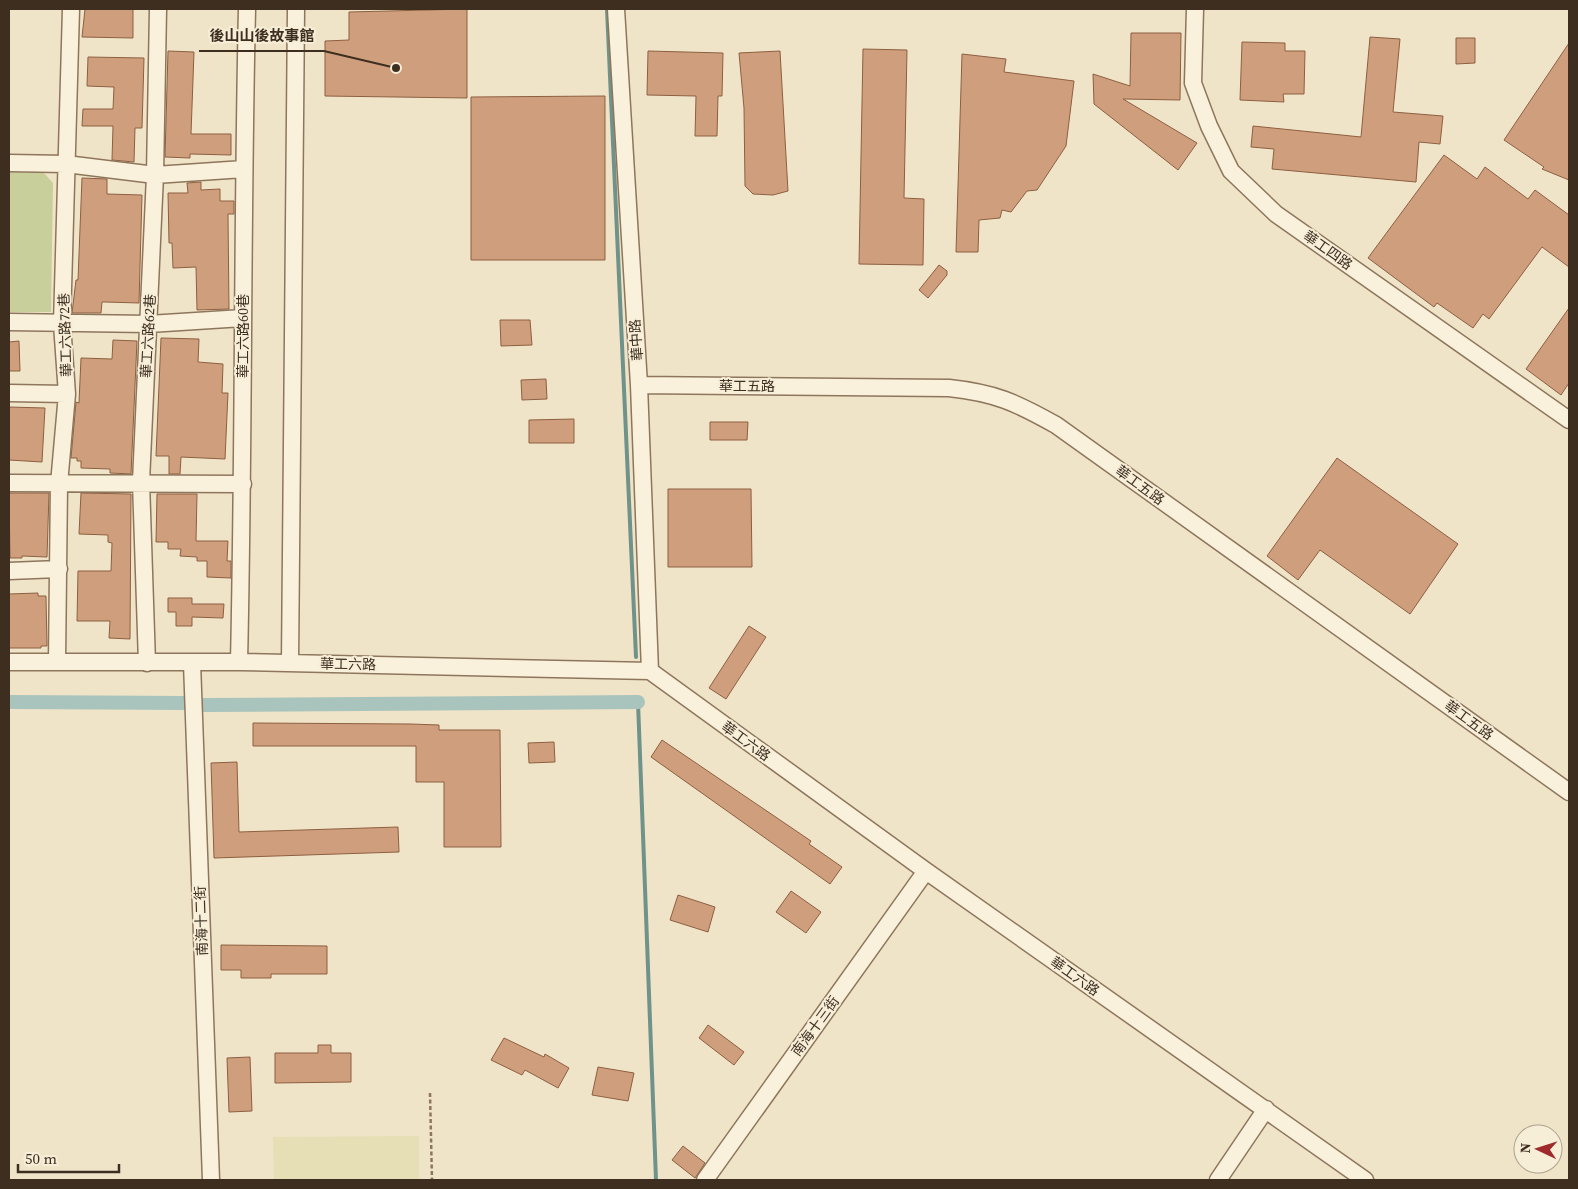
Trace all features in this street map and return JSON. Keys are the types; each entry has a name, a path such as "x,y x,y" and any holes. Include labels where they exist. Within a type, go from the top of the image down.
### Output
{"street":[{"name":"華工六路72巷","path":"57,661 59,484 67,394 62,324 71,9"},
{"name":"華工六路62巷","path":"146,663 141,482 155,175 158,9"},
{"name":"華工六路60巷","path":"240,662 247,9"},
{"path":"290,663 296,9"},
{"name":"華中路","path":"616,9 639,385 650,671"},
{"name":"華工四路","path":"1195,9 1193,83 1209,126 1231,171 1276,214 1569,420"},
{"path":"9,163 66,164 155,175 244,169"},
{"path":"9,322 149,324 243,318"},
{"name":"華工五路","path":"639,385 949,388 982,392 1017,403 1056,425 1569,792"},
{"path":"9,393 67,394"},
{"path":"9,483 141,482 243,484"},
{"path":"9,571 59,569"},
{"name":"華工六路","path":"9,662 240,662 650,671 926,871 1365,1180"},
{"name":"南海十二街","path":"192,662 211,1180"},
{"name":"南海十三街","path":"705,1180 926,871"},
{"path":"1218,1180 1266,1109"}],"path":[{"path":"430,1093 432,1180"}],"shaded area":[{"path":"419,1136 419,1180 274,1180 273,1137"}],"green space":[{"path":"9,172 44,173 53,183 51,312 9,312"}],"building":[{"path":"85,9 133,9 133,38 82,37"},
{"path":"467,9 467,98 325,96 325,41 349,40 349,12"},
{"path":"1131,33 1181,33 1180,100 1123,99 1197,143 1178,170 1094,104 1093,74 1130,86"},
{"path":"1370,37 1400,39 1393,112 1443,116 1440,144 1419,142 1416,182 1272,169 1274,149 1251,147 1253,126 1361,137"},
{"path":"1456,38 1475,38 1475,63 1456,64"},
{"path":"1242,42 1285,43 1285,51 1305,51 1304,94 1283,94 1284,102 1240,100"},
{"path":"1569,43 1569,180 1542,169 1544,167 1504,140"},
{"path":"863,49 907,50 904,198 924,199 923,265 859,264"},
{"path":"168,51 194,52 191,134 231,134 231,155 190,154 190,158 165,157"},
{"path":"648,51 723,53 722,96 718,96 717,136 695,136 696,96 647,95"},
{"path":"780,51 788,191 773,195 753,194 745,186 744,108 739,53"},
{"path":"962,54 1006,59 1004,72 1074,81 1066,146 1037,190 1027,191 1011,212 1002,210 1000,218 979,220 978,252 956,252"},
{"path":"88,57 144,58 142,128 135,128 134,162 112,160 113,126 82,126 83,109 113,109 114,87 87,86"},
{"path":"605,96 605,260 471,260 471,97"},
{"path":"1444,155 1477,179 1485,167 1528,199 1535,190 1569,215 1569,267 1542,247 1489,319 1483,314 1473,328 1437,303 1434,307 1368,258"},
{"path":"82,178 107,179 107,194 142,195 139,303 102,302 101,313 72,313 76,280 78,280"},
{"path":"201,182 201,190 220,189 220,201 234,201 234,214 228,214 229,309 197,310 196,267 173,268 172,243 169,243 168,193 188,193 187,183"},
{"path":"939,265 947,271 947,275 928,298 919,290"},
{"path":"1569,308 1569,383 1561,395 1526,369"},
{"path":"500,320 530,320 532,345 501,346"},
{"path":"161,338 199,339 198,362 223,364 222,393 228,393 225,459 181,457 180,474 169,474 169,456 156,456"},
{"path":"113,340 137,341 131,474 110,473 110,469 81,468 81,461 77,461 77,458 71,458 76,402 79,403 81,358 112,359"},
{"path":"19,341 20,371 9,371 9,342"},
{"path":"546,379 547,399 522,400 521,380"},
{"path":"9,407 45,408 42,462 9,460"},
{"path":"574,419 574,443 529,443 529,420"},
{"path":"710,422 748,422 747,440 710,440"},
{"path":"1337,458 1458,544 1410,614 1320,550 1298,580 1267,556"},
{"path":"668,489 751,489 752,567 668,567"},
{"path":"9,493 49,493 47,557 22,556 22,558 10,558"},
{"path":"81,493 131,494 130,639 109,638 110,621 77,621 78,571 111,571 112,543 108,542 108,535 79,534"},
{"path":"157,494 197,494 196,541 228,541 227,561 231,561 231,578 207,577 207,561 197,561 197,557 180,556 181,549 168,549 168,542 156,542"},
{"path":"38,593 38,596 46,596 47,646 41,646 41,648 9,648 9,594"},
{"path":"168,598 192,598 192,604 224,604 223,618 192,617 192,626 176,626 176,612 168,612"},
{"path":"749,626 766,637 726,699 709,688"},
{"path":"253,723 411,724 439,725 439,730 500,730 501,847 444,847 444,782 416,782 416,746 253,746"},
{"path":"662,740 811,841 809,844 842,867 830,884 651,757"},
{"path":"554,742 555,762 529,763 528,743"},
{"path":"237,762 239,832 398,827 399,852 214,858 211,763"},
{"path":"791,891 821,912 806,933 776,912"},
{"path":"678,895 715,907 708,932 670,920"},
{"path":"221,945 327,946 327,974 271,974 271,978 241,978 241,970 221,970"},
{"path":"708,1025 744,1052 734,1065 699,1038"},
{"path":"504,1038 544,1057 545,1054 569,1068 558,1088 525,1070 522,1075 491,1060"},
{"path":"318,1045 331,1045 331,1053 351,1053 351,1082 275,1083 275,1053 318,1053"},
{"path":"250,1057 252,1111 229,1112 227,1058"},
{"path":"598,1067 634,1073 628,1101 592,1095"},
{"path":"683,1146 705,1163 695,1178 672,1160"}],"waterway":[{"path":"607,9 636,657"},
{"path":"9,702 187,703"},
{"path":"638,702 656,1180"},
{"path":"204,705 638,702"}],"place":[{"name":"後山山後故事館","path":"396,68"}]}
